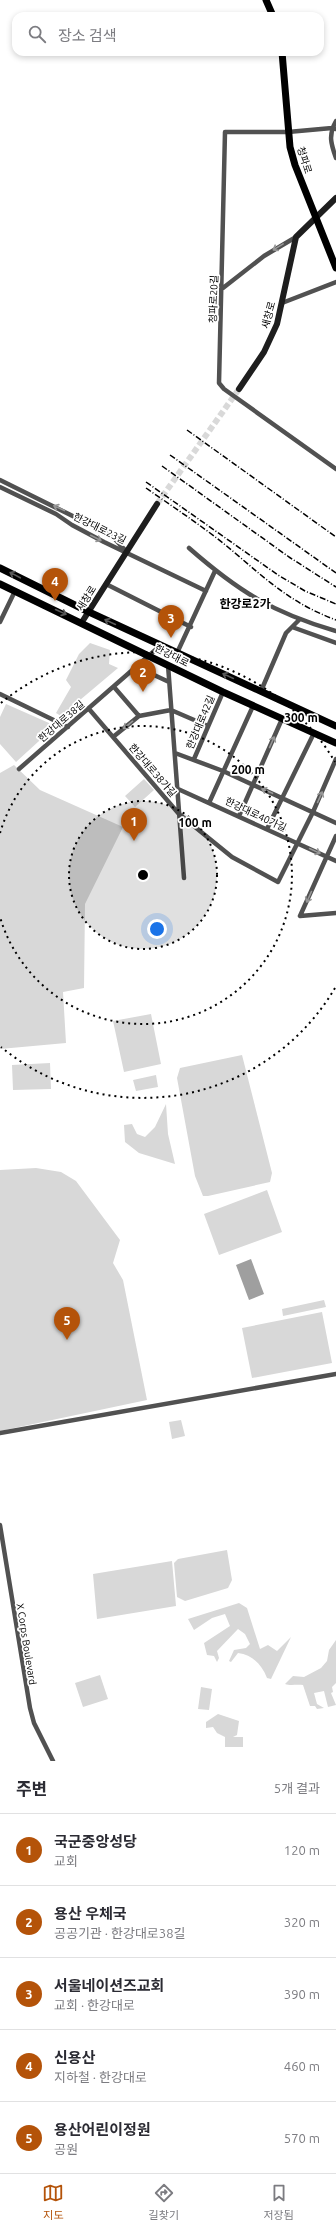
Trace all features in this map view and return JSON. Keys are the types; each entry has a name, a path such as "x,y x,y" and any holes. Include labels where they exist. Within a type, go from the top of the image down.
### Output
{"main road":[{"path":"266,0 272,12"},
{"name":"청파로","path":"282,56 288,132 295,165 336,268"},
{"path":"296,236 336,198"},
{"name":"새창로","path":"239,389 272,340 282,303 296,236"},
{"name":"새창로","path":"82,622 157,504"},
{"name":"한강대로","path":"0,568 89,612 336,726"},
{"name":"한강대로","path":"0,584 82,622 223,692 336,743"}],"street":[{"path":"336,121 330,140 336,158"},
{"path":"288,132 334,128"},
{"name":"청파로20길","path":"288,132 225,132 219,382 224,389 336,469"},
{"path":"222,288 261,258 296,236"},
{"path":"282,303 336,282"},
{"name":"한강대로23길","path":"0,480 111,535 126,551"},
{"name":"한강대로23길","path":"0,487 56,514 72,525 104,542 126,551"},
{"path":"189,548 215,571 249,596 299,620 336,631"},
{"path":"126,551 206,590"},
{"path":"177,653 191,627 215,571"},
{"name":"새창로","path":"106,584 191,627"},
{"path":"0,622 15,591"},
{"path":"261,691 286,633 299,620"},
{"path":"292,627 336,643"},
{"name":"한강대로38길","path":"19,769 161,645"},
{"path":"168,664 184,878"},
{"path":"137,666 169,682"},
{"path":"114,687 139,716"},
{"name":"한강대로42길","path":"194,759 223,692"},
{"path":"0,694 68,727"},
{"path":"209,803 253,706"},
{"name":"한강대로38가길","path":"89,709 180,814 232,857 278,882 298,843"},
{"path":"113,737 139,716 171,710 208,726"},
{"path":"239,816 282,719"},
{"path":"267,829 314,733"},
{"path":"175,753 223,771 336,823"},
{"path":"298,843 336,759"},
{"name":"한강대로40가길","path":"178,789 336,861"},
{"path":"336,836 300,916 336,913"},
{"path":"0,1434 336,1374"},
{"name":"X Corps Boulevard","path":"0,1525 27,1697 34,1723 54,1761"}],"shaded area":[{"path":"90,643 110,650 109,664 118,668 61,716 56,713 71,687 66,680 79,654"},
{"path":"6,704 49,723 50,731 16,762 0,744 0,717"},
{"path":"14,765 40,790 123,827 85,904 84,988 63,992 66,1043 0,1049 0,773"},
{"path":"144,779 154,790 135,807 125,796"},
{"path":"151,1014 161,1064 124,1072 113,1021"},
{"path":"242,1055 272,1173 270,1182 203,1196 195,1176 177,1078 180,1068"},
{"path":"50,1063 51,1089 13,1090 12,1065"},
{"path":"156,1075 158,1087 136,1091 133,1080"},
{"path":"166,1104 168,1134 175,1164 139,1153 125,1142 124,1125 132,1124 137,1134 145,1137 155,1127"},
{"path":"36,1168 61,1172 76,1181 120,1240 113,1263 123,1280 147,1400 0,1431 0,1170"},
{"path":"267,1190 282,1232 219,1255 204,1214"},
{"path":"251,1259 264,1294 249,1300 236,1265"},
{"path":"324,1300 326,1307 283,1316 282,1309"},
{"path":"322,1312 332,1363 252,1378 242,1328"},
{"path":"181,1420 185,1436 172,1439 169,1422"},
{"path":"227,1550 232,1580 228,1588 185,1601 177,1597 174,1563 178,1559"},
{"path":"172,1561 176,1606 97,1619 93,1574"},
{"path":"239,1603 247,1608 260,1649 268,1645 277,1651 291,1637 271,1679 267,1678 256,1661 248,1656 238,1653 231,1662 229,1661 234,1650 246,1648 250,1644 245,1634 238,1629 217,1651 219,1658 217,1662 214,1656 207,1655 204,1643 230,1626 225,1614 212,1618 194,1630 188,1619"},
{"path":"336,1640 336,1683 332,1687 333,1692 331,1693 336,1705 328,1707 324,1691 314,1693 317,1704 324,1708 317,1709 315,1706 310,1706 303,1685 285,1684 293,1676 304,1677 321,1668 327,1661 329,1650"},
{"path":"100,1675 108,1699 83,1707 75,1683"},
{"path":"201,1687 212,1689 209,1710 198,1709"},
{"path":"218,1714 239,1721 237,1735 233,1737 243,1737 243,1747 225,1747 225,1737 217,1733 213,1727 206,1728 206,1722"}],"tunnel":[{"path":"157,504 239,389"}],"railway":[{"path":"187,430 336,537"},
{"path":"170,455 336,573"},
{"path":"162,466 289,557 336,587"},
{"path":"146,482 278,575 305,591 336,604"},
{"path":"146,488 214,536 282,591 307,607 336,620"}],"place":[{"name":"신용산","path":"55,601"},
{"name":"서울네이션즈교회","path":"171,638"},
{"name":"용산 우체국","path":"143,692"},
{"name":"국군중앙성당","path":"134,841"},
{"name":"용산어린이정원","path":"67,1340"}],"district":[{"name":"한강로2가","path":"245,604"}]}
